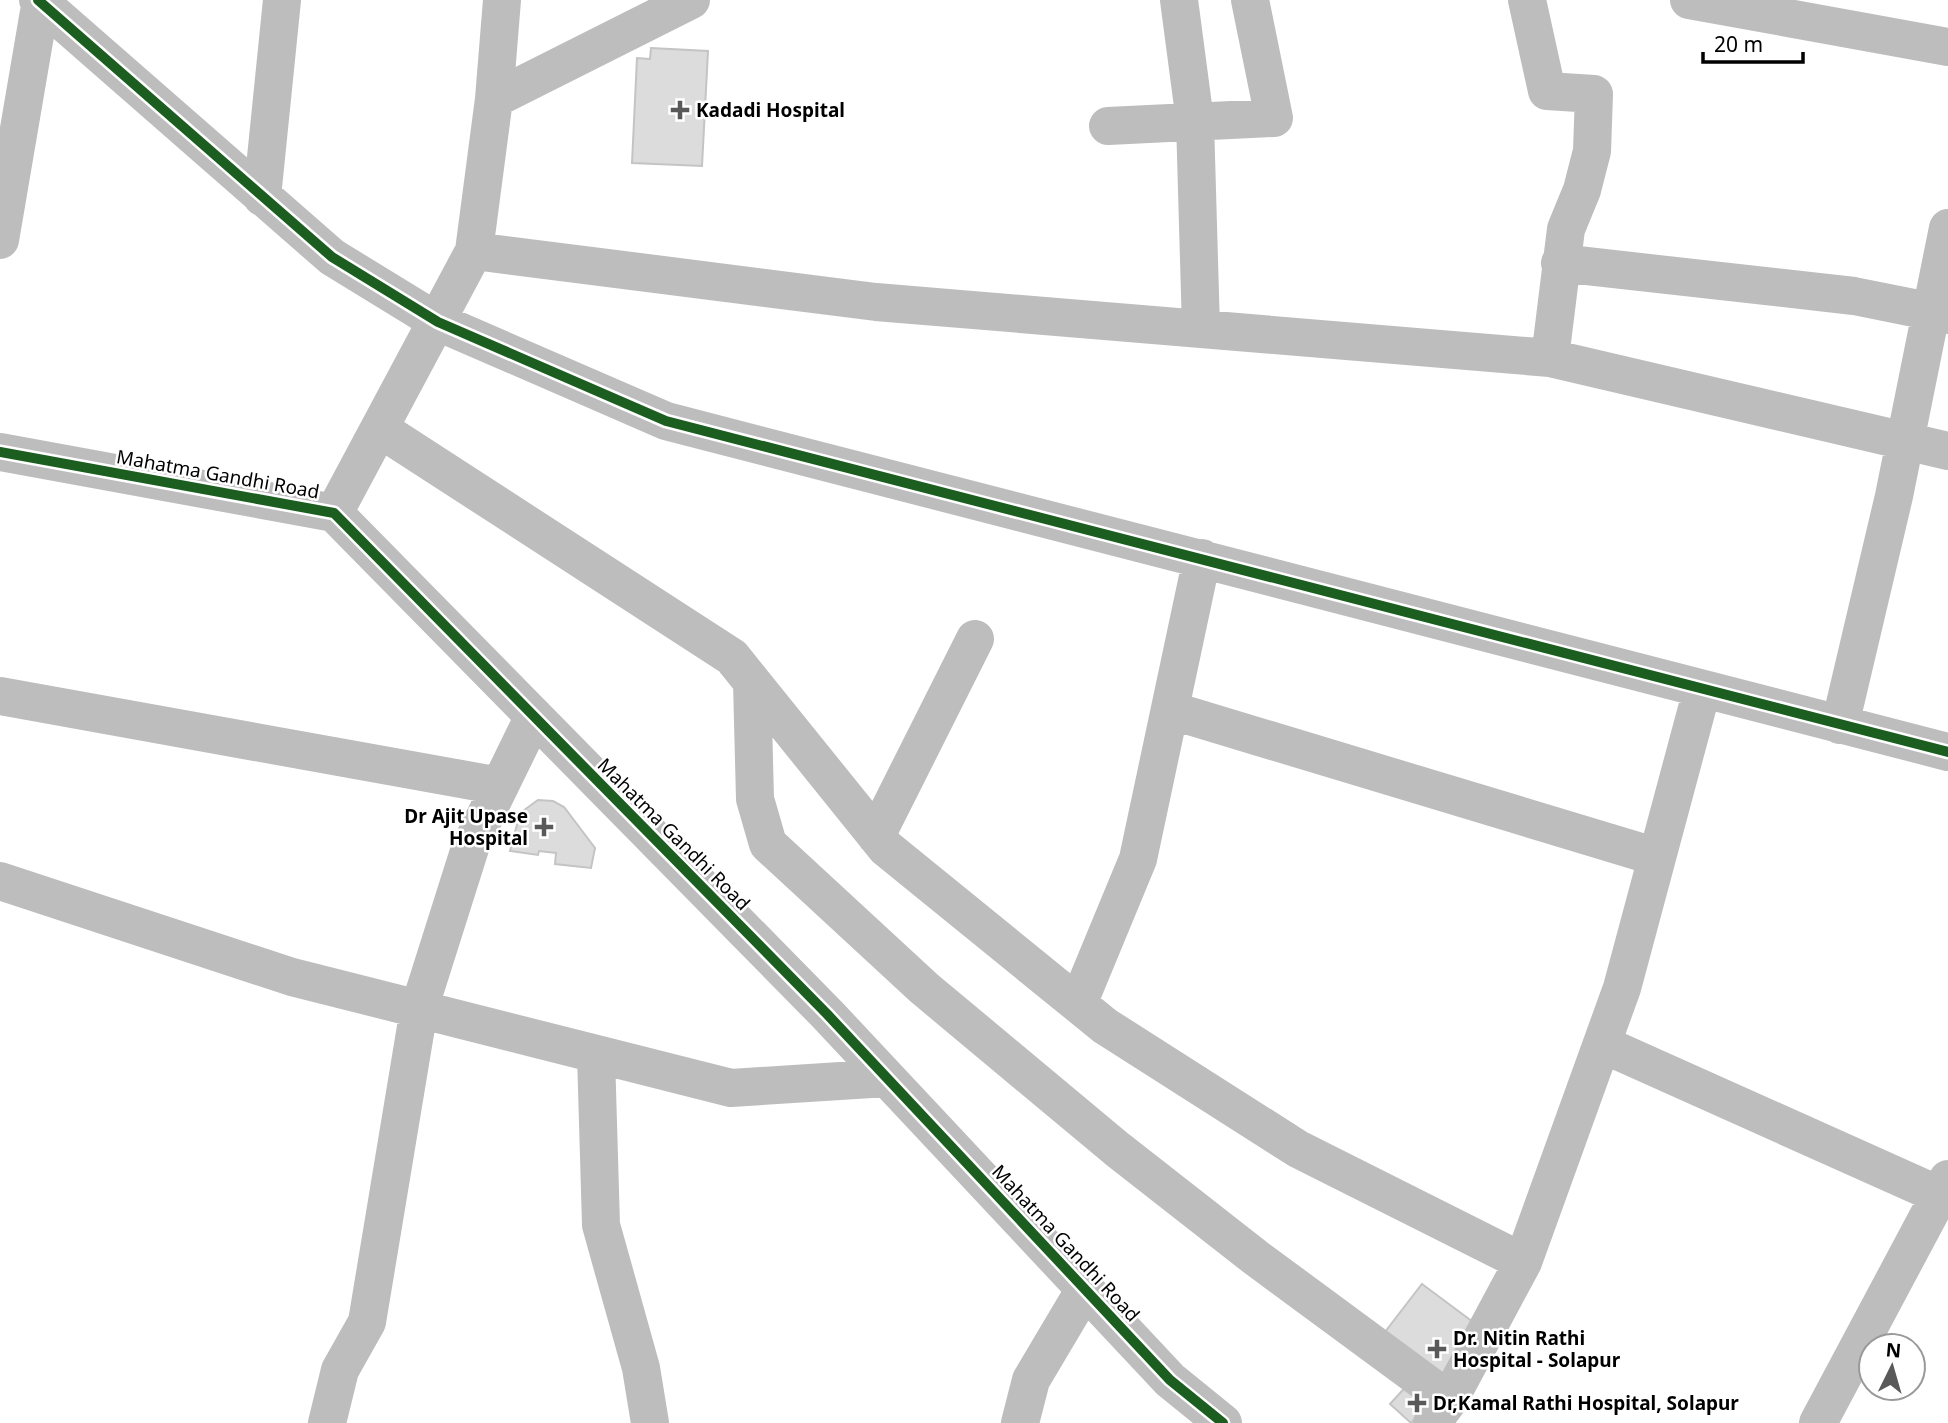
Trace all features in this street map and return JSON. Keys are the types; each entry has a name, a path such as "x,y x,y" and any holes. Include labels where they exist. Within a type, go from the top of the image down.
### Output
{"street":[{"path":"262,197 282,0"},
{"path":"334,513 474,251 494,99 502,0"},
{"path":"494,99 689,0"},
{"path":"1179,0 1195,121 1201,329"},
{"path":"1108,125 1274,118 1250,0"},
{"path":"1527,0 1547,91 1594,94 1592,151 1582,190 1566,229 1550,358"},
{"path":"1689,0 1948,47"},
{"path":"40,1 332,257 438,322 666,421 1948,752"},
{"path":"0,240 40,1"},
{"path":"1840,725 1906,440 1940,313 1948,228"},
{"path":"474,251 876,302 1550,358 1948,451"},
{"path":"1560,262 1854,296 1940,313"},
{"path":"380,429 732,657 886,848 1105,1026 1298,1149 1523,1262"},
{"name":"Mahatma Gandhi Road","path":"0,452 334,513 887,1078 1170,1380 1223,1423"},
{"path":"1078,1004 1138,859 1202,558"},
{"path":"876,836 975,639"},
{"path":"752,682 755,799 768,844 925,988 1117,1149 1255,1257 1441,1412 1523,1262 1602,1044 1622,988 1702,690"},
{"path":"0,695 500,786"},
{"path":"1170,710 1657,857"},
{"path":"327,1423 340,1370 367,1322 419,1009 471,845 534,716"},
{"path":"0,881 292,977 731,1088 887,1078"},
{"path":"1602,1044 1945,1191 1818,1423"},
{"path":"596,1055 601,1225 641,1368 650,1423"},
{"path":"1020,1423 1031,1380 1085,1289"}],"building":[{"path":"651,48 708,51 702,166 632,163 637,58 650,59"},
{"path":"538,800 553,801 564,807 595,848 591,868 555,864 556,853 539,851 538,855 510,851 520,813"},
{"path":"1422,1284 1481,1328 1438,1386 1378,1341"},
{"path":"1412,1380 1433,1399 1411,1423 1390,1404"}],"cycle path":[{"path":"38,0 332,257 438,322 666,421 1948,752"},
{"path":"0,452 334,513 827,1014 1170,1380 1223,1423"}],"place":[{"name":"Kadadi Hospital","path":"680,110"},
{"name":"Dr Ajit Upase Hospital","path":"544,827"},
{"name":"Dr. Nitin Rathi Hospital - Solapur","path":"1437,1349"},
{"name":"Dr,Kamal Rathi Hospital, Solapur","path":"1417,1403"}]}
